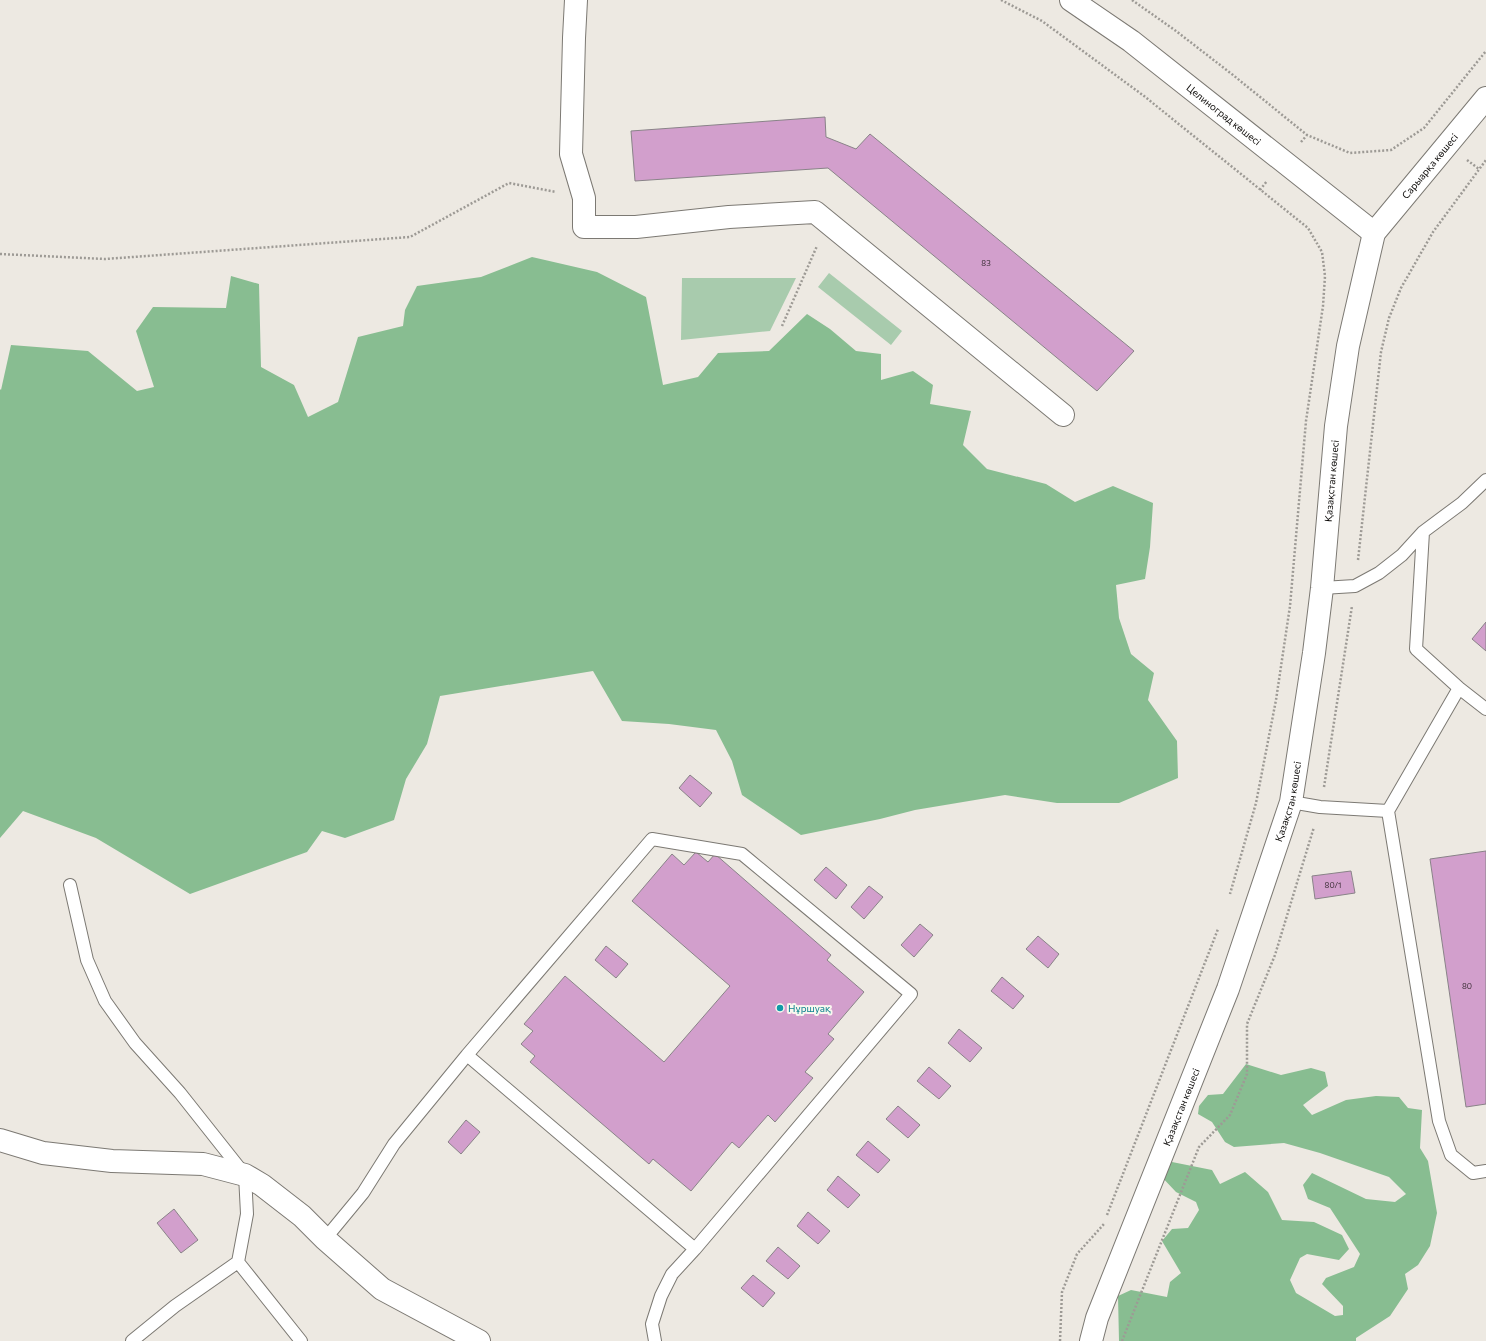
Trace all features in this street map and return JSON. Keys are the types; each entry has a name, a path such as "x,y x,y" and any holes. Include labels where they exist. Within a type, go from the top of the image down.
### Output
{"street":[{"path":"576,0 571,154 584,198 584,227 636,227 729,217 815,212 1063,416"},
{"name":"Целиноград көшесі","path":"1071,0 1131,41 1374,233"},
{"name":"Сарыарқа көшесі","path":"1374,233 1486,98"},
{"name":"Қазақстан көшесі","path":"1091,1341 1096,1318 1228,989 1291,802 1314,652 1322,588 1336,426 1348,346 1374,233"},
{"path":"0,1140 43,1153 112,1161 203,1164 245,1175 262,1185 302,1216 325,1239 382,1289 479,1341"}],"lane":[{"path":"1322,588 1355,586 1379,573 1402,555 1423,532 1462,502 1486,480"},
{"path":"1423,532 1416,649 1486,709"},
{"path":"1460,688 1388,811 1439,1121 1451,1155 1473,1173 1486,1171"},
{"path":"1291,802 1320,807 1388,811"},
{"path":"325,1239 363,1193 394,1144 467,1055 652,839 742,854 911,994 695,1249 672,1274 661,1296 652,1324 655,1341"},
{"path":"70,885 87,960 105,1001 135,1043 180,1094 245,1175 248,1214 238,1262 175,1306 132,1341"},
{"path":"467,1055 695,1249"},
{"path":"238,1262 301,1341"}],"path":[{"path":"1001,0 1042,21 1144,96 1308,228 1322,252 1325,276 1323,306 1306,421 1290,606 1276,700 1256,803 1230,894"},
{"path":"1132,0 1176,31 1307,135 1350,153 1391,150 1424,128 1486,51"},
{"path":"1480,169 1486,160"},
{"path":"0,254 104,259 410,237 509,183 584,198"},
{"path":"782,326 827,222"},
{"path":"1060,1341 1062,1292 1077,1254 1103,1226 1220,924"}],"green space":[{"path":"532,257 597,272 646,297 663,385 698,377 718,353 769,351 807,314 830,329 856,351 881,354 881,380 913,371 933,385 930,404 971,411 963,445 987,469 1046,484 1075,502 1113,486 1153,503 1150,547 1145,579 1116,585 1119,618 1131,654 1154,673 1148,700 1177,741 1178,778 1119,803 1057,803 1005,795 915,810 880,819 801,835 742,795 732,761 716,730 669,724 622,721 593,671 440,696 427,744 406,779 394,820 345,838 322,831 307,852 190,894 96,838 23,811 0,838 0,389 1,390 11,345 88,351 137,391 154,387 136,331 153,307 226,308 231,276 259,284 261,367 294,385 308,417 338,402 358,337 403,326 405,310 417,286 481,277"},
{"path":"829,273 902,331 891,345 818,287"},
{"path":"682,278 796,278 770,331 681,340"},
{"path":"1246,1064 1281,1075 1311,1068 1325,1072 1328,1086 1303,1105 1312,1115 1346,1100 1376,1096 1399,1097 1408,1108 1422,1110 1420,1148 1428,1161 1437,1213 1430,1246 1418,1265 1405,1274 1408,1289 1390,1316 1356,1338 1356,1341 1119,1341 1118,1296 1131,1290 1167,1297 1170,1282 1181,1273 1162,1241 1172,1229 1188,1228 1199,1210 1196,1202 1176,1192 1159,1174 1167,1161 1212,1170 1220,1184 1245,1172 1268,1192 1282,1220 1314,1222 1342,1235 1349,1249 1339,1260 1307,1254 1300,1258 1290,1280 1296,1293 1335,1316 1343,1315 1343,1306 1322,1284 1326,1278 1354,1267 1360,1254 1330,1208 1308,1199 1303,1185 1312,1173 1366,1199 1395,1202 1406,1194 1389,1177 1320,1153 1284,1143 1234,1147 1225,1142 1212,1122 1198,1114 1199,1106 1208,1095 1223,1094"}],"building":[{"path":"825,117 826,137 856,149 870,134 1134,351 1097,391 828,168 635,181 631,131"},
{"path":"1486,622 1486,651 1472,639"},
{"path":"690,775 712,793 700,807 679,788"},
{"path":"1486,851 1486,1104 1466,1107 1430,859"},
{"name":"Нұршуақ","path":"696,852 708,862 715,854 831,955 827,960 864,992 828,1034 834,1039 805,1072 813,1078 775,1122 768,1115 739,1148 732,1142 691,1191 653,1159 649,1164 530,1062 535,1056 521,1044 533,1031 524,1024 565,976 664,1062 730,986 632,901 672,854 684,865"},
{"path":"826,867 847,885 836,899 814,880"},
{"path":"1351,871 1355,893 1315,899 1312,876"},
{"path":"869,886 883,897 864,919 851,907"},
{"path":"920,924 933,935 914,957 901,945"},
{"path":"1038,936 1059,954 1048,968 1026,949"},
{"path":"606,946 628,964 616,978 595,960"},
{"path":"1002,977 1024,996 1013,1009 991,991"},
{"path":"959,1029 982,1048 970,1062 948,1043"},
{"path":"929,1067 951,1086 939,1099 917,1081"},
{"path":"898,1106 920,1125 908,1138 886,1119"},
{"path":"466,1120 480,1132 461,1154 448,1142"},
{"path":"868,1141 890,1160 878,1173 856,1155"},
{"path":"838,1176 860,1195 848,1208 827,1190"},
{"path":"174,1209 198,1240 181,1253 157,1223"},
{"path":"808,1212 830,1231 818,1244 797,1226"},
{"path":"778,1247 800,1266 788,1279 766,1261"},
{"path":"753,1275 775,1293 763,1307 741,1288"}],"place":[{"name":"Нұршуақ","path":"780,1008"}]}
